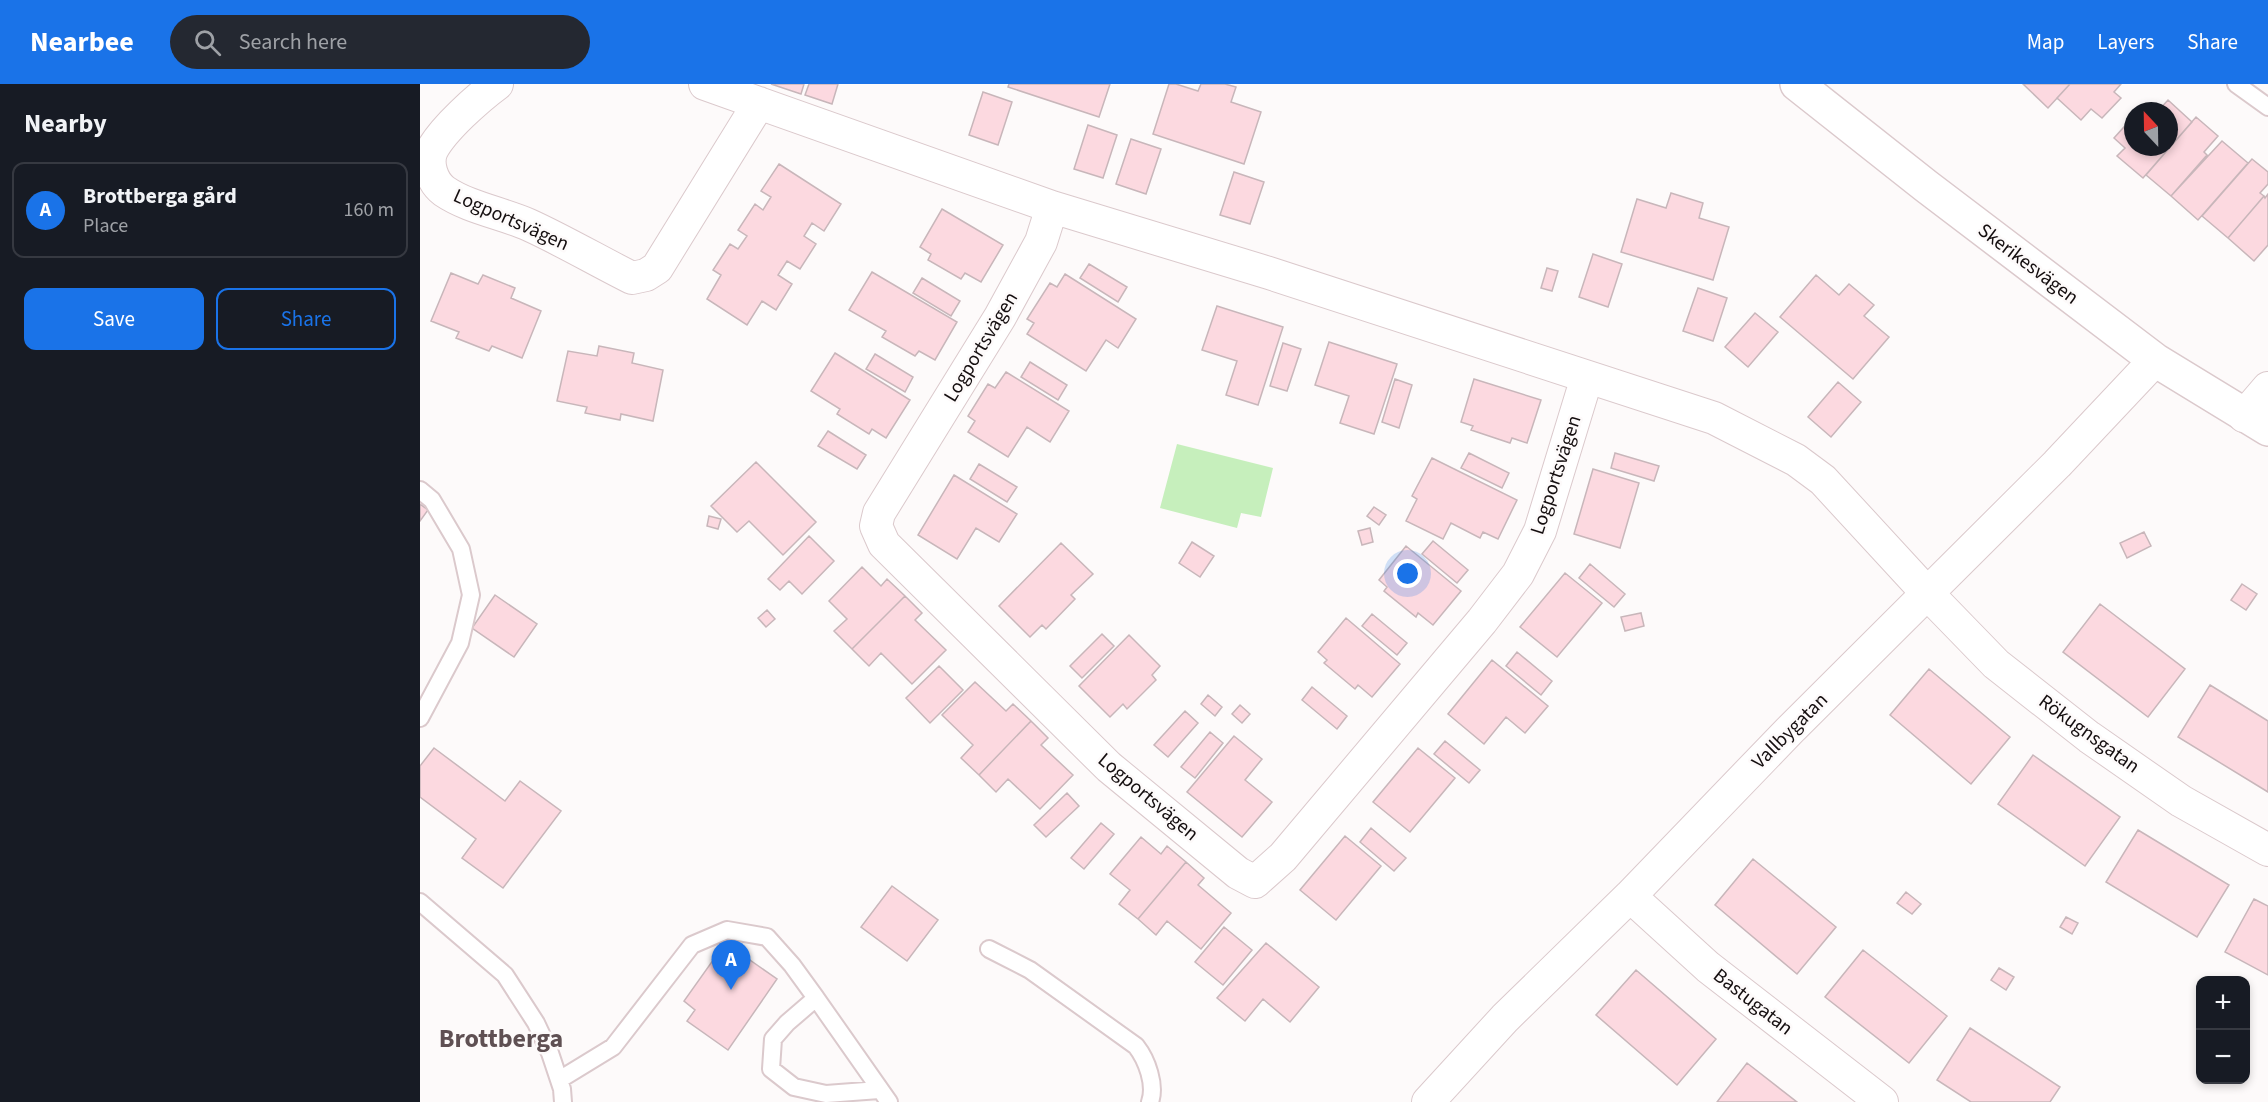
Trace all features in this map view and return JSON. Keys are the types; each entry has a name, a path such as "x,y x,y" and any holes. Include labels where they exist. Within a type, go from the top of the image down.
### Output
{"street":[{"name":"Logportsvägen","path":"496,84 482,94 449,128 431,151 430,172 442,190 470,204 529,225 632,278 646,275 657,268 759,103"},
{"path":"705,84 1052,207 1269,273 1714,418 1796,460 1823,480 1928,594"},
{"name":"Skerikesvägen","path":"1804,86 1926,186 2155,360 2256,423"},
{"name":"Logportsvägen","path":"1052,207 1041,242 994,326 879,513 876,526 884,544 1109,767 1238,873 1255,882 1283,857 1482,621 1518,574 1540,531 1587,377"},
{"name":"Vallbygatan","path":"1428,1102 1505,1018 1630,896 1790,731 2057,464 2155,360"},
{"path":"2256,423 2268,388"},
{"name":"Rökugnsgatan","path":"1928,594 1996,664 2089,737 2181,801 2268,850"},
{"name":"Bastugatan","path":"1630,896 1708,967 1882,1102"}],"lane":[{"path":"2236,84 2268,107"},
{"path":"420,490 432,500 461,549 471,595 460,643 420,718"},
{"path":"420,902 506,975 536,1023 550,1053 563,1102"},
{"path":"559,1080 613,1047 692,945 727,930 767,938 792,965 884,1096"},
{"path":"989,949 1030,970 1136,1046 1143,1054 1149,1070 1152,1096 1150,1102"},
{"path":"816,998 787,1023 773,1039 771,1069 794,1087 826,1094 884,1096"}],"green space":[{"path":"1177,444 1273,468 1261,517 1241,513 1237,528 1160,508"}],"building":[{"path":"771,84 804,84 801,94"},
{"path":"809,84 838,84 832,104 805,95"},
{"path":"1009,84 1110,84 1099,117 1008,87"},
{"path":"1169,84 1198,91 1201,84 1225,84 1236,87 1231,102 1261,112 1244,164 1153,134"},
{"path":"2023,84 2070,84 2048,108"},
{"path":"2070,84 2121,84 2114,92 2121,98 2102,118 2091,109 2081,120 2057,98"},
{"path":"983,92 1012,102 998,145 969,135"},
{"path":"2178,109 2192,122 2178,138"},
{"path":"2196,117 2218,136 2204,152 2207,155 2171,196 2146,175 2162,156 2178,156 2178,138"},
{"path":"1088,125 1117,135 1103,178 1074,169"},
{"path":"2124,127 2124,147 2114,138"},
{"path":"1131,139 1161,149 1146,194 1116,184"},
{"path":"2222,141 2248,163 2198,220 2171,196"},
{"path":"2124,149 2124,156 2162,156 2143,178 2117,156"},
{"path":"2252,159 2268,172 2268,184 2260,193 2264,196 2228,238 2202,216"},
{"path":"779,164 841,204 824,231 812,223 804,236 816,244 800,269 787,261 778,275 792,284 776,310 762,301 747,325 707,299 721,275 713,270 730,244 738,249 747,236 738,230 755,204 763,210 771,197 761,191"},
{"path":"1234,172 1264,182 1250,224 1220,215"},
{"path":"1671,193 1703,203 1699,218 1729,227 1713,280 1621,252 1637,199 1666,208"},
{"path":"2268,194 2268,245 2254,261 2228,238"},
{"path":"942,209 1003,245 981,282 965,273 961,279 928,260 931,254 920,247"},
{"path":"1593,254 1622,264 1608,307 1579,297"},
{"path":"1089,264 1127,287 1118,302 1080,278"},
{"path":"1547,268 1558,271 1552,291 1541,288"},
{"path":"872,272 957,322 935,360 919,351 915,356 882,337 886,331 849,310"},
{"path":"451,273 478,284 483,275 515,288 511,298 541,311 522,358 492,346 489,351 456,338 459,332 431,321"},
{"path":"1065,274 1136,319 1118,348 1106,340 1086,371 1027,334 1034,323 1027,319 1050,283 1057,287"},
{"path":"1816,275 1839,295 1849,284 1874,305 1864,316 1889,337 1853,379 1780,317"},
{"path":"922,278 960,301 951,316 913,293"},
{"path":"1698,288 1727,298 1713,341 1683,331"},
{"path":"1217,306 1283,327 1258,405 1226,395 1237,361 1202,350"},
{"path":"1755,313 1778,332 1748,367 1725,347"},
{"path":"1329,342 1397,364 1374,434 1340,423 1349,396 1315,385"},
{"path":"1283,343 1301,349 1287,391 1270,386"},
{"path":"599,346 634,353 632,363 663,370 653,421 621,414 620,420 585,413 587,407 557,401 568,351 597,356"},
{"path":"835,353 910,400 886,438 872,429 869,434 837,414 840,409 811,391"},
{"path":"875,354 913,377 905,392 866,369"},
{"path":"1030,362 1067,385 1058,400 1021,377"},
{"path":"1006,372 1069,411 1050,442 1027,427 1008,457 968,432 975,421 968,416 988,384 995,388"},
{"path":"1395,379 1412,385 1399,428 1382,422"},
{"path":"1474,379 1541,400 1527,443 1512,438 1510,443 1471,430 1473,426 1461,422"},
{"path":"1838,382 1861,402 1831,437 1808,417"},
{"path":"828,431 866,455 857,469 818,446"},
{"path":"1469,453 1509,473 1502,488 1461,468"},
{"path":"1615,453 1659,466 1654,481 1611,468"},
{"path":"1432,458 1517,500 1498,539 1483,532 1480,538 1451,523 1443,539 1406,521 1417,499 1412,496"},
{"path":"756,462 816,522 783,555 749,521 737,532 711,506"},
{"path":"979,464 1017,487 1007,502 970,479"},
{"path":"1593,469 1639,483 1620,548 1574,534"},
{"path":"954,475 1017,514 999,542 976,528 957,559 918,535"},
{"path":"420,504 428,510 420,521"},
{"path":"1374,507 1386,515 1379,525 1367,516"},
{"path":"709,516 721,519 718,529 707,526"},
{"path":"1370,528 1373,542 1362,545 1358,531"},
{"path":"2144,532 2151,546 2127,558 2120,543"},
{"path":"809,536 834,561 802,594 789,581 780,590 768,579"},
{"path":"1433,541 1468,570 1457,583 1422,554"},
{"path":"1192,542 1214,556 1200,577 1179,563"},
{"path":"1061,543 1093,574 1071,595 1075,599 1046,629 1042,625 1030,637 999,606"},
{"path":"1406,546 1461,591 1433,625 1418,613 1416,617 1384,591 1387,587 1379,580"},
{"path":"1590,564 1625,594 1614,607 1579,578"},
{"path":"862,567 881,586 887,579 905,596 852,649 834,631 847,619 829,601"},
{"path":"1565,573 1602,603 1557,657 1520,627"},
{"path":"2242,584 2257,594 2246,610 2231,600"},
{"path":"495,595 537,624 514,657 472,628"},
{"path":"905,596 922,613 915,620 946,650 912,684 881,653 869,666 852,649"},
{"path":"2100,604 2185,669 2148,717 2063,652"},
{"path":"767,610 775,619 766,627 758,618"},
{"path":"1641,613 1644,626 1625,631 1621,617"},
{"path":"1372,614 1407,643 1397,655 1362,626"},
{"path":"1346,618 1400,664 1372,697 1358,685 1355,689 1324,663 1327,660 1318,652"},
{"path":"1102,634 1114,646 1082,678 1070,666"},
{"path":"1129,635 1160,666 1152,675 1156,680 1127,709 1123,704 1110,717 1079,686"},
{"path":"1517,652 1552,681 1541,695 1506,666"},
{"path":"1492,660 1548,706 1525,733 1506,717 1484,744 1448,714"},
{"path":"939,666 963,690 930,723 906,698"},
{"path":"1929,669 2010,737 1971,784 1890,715"},
{"path":"975,682 1006,711 1013,704 1031,721 979,775 961,758 973,745 942,715"},
{"path":"2210,685 2268,721 2268,792 2178,737"},
{"path":"1312,687 1347,716 1337,729 1302,700"},
{"path":"1208,695 1222,707 1215,716 1201,704"},
{"path":"1240,705 1250,714 1242,723 1232,714"},
{"path":"1185,711 1198,723 1168,757 1154,745"},
{"path":"1031,721 1048,738 1041,745 1073,775 1040,809 1008,779 996,792 979,775"},
{"path":"1210,732 1223,743 1195,778 1181,767"},
{"path":"1234,736 1262,759 1245,780 1272,802 1242,837 1187,792"},
{"path":"1445,741 1480,770 1469,783 1434,754"},
{"path":"434,748 505,801 520,781 561,811 503,888 462,858 476,839 420,797 420,766"},
{"path":"1418,748 1455,778 1410,832 1373,802"},
{"path":"2033,755 2120,817 2085,866 1998,804"},
{"path":"1067,793 1079,806 1046,837 1034,825"},
{"path":"1101,823 1114,834 1084,869 1071,858"},
{"path":"1371,828 1406,858 1394,871 1360,842"},
{"path":"2138,830 2229,885 2197,937 2106,882"},
{"path":"1345,836 1381,866 1336,920 1300,890"},
{"path":"1141,837 1161,854 1167,846 1186,862 1138,919 1119,904 1130,890 1110,874"},
{"path":"1753,859 1836,927 1797,974 1715,905"},
{"path":"1186,862 1204,878 1198,885 1231,913 1201,949 1167,921 1156,935 1138,919"},
{"path":"892,886 938,920 907,961 861,927"},
{"path":"1906,892 1921,904 1912,914 1897,903"},
{"path":"2254,899 2268,906 2268,975 2225,952"},
{"path":"2066,917 2078,923 2072,934 2060,927"},
{"path":"1224,927 1252,950 1223,985 1195,962"},
{"path":"1266,943 1319,987 1290,1022 1263,999 1245,1021 1217,998"},
{"path":"1863,950 1947,1016 1909,1063 1825,997"},
{"path":"737,951 777,979 728,1050 687,1021 695,1010 684,1001 716,956 728,964"},
{"path":"1999,968 2014,977 2006,990 1991,980"},
{"path":"1636,970 1716,1039 1677,1085 1596,1015"},
{"path":"1970,1028 2060,1087 2050,1102 1971,1102 1937,1080"},
{"path":"1747,1063 1797,1102 1717,1102"}],"place":[{"name":"Brottberga gård","path":"731,990"}],"district":[{"name":"Brottberga","path":"501,1038"}]}
